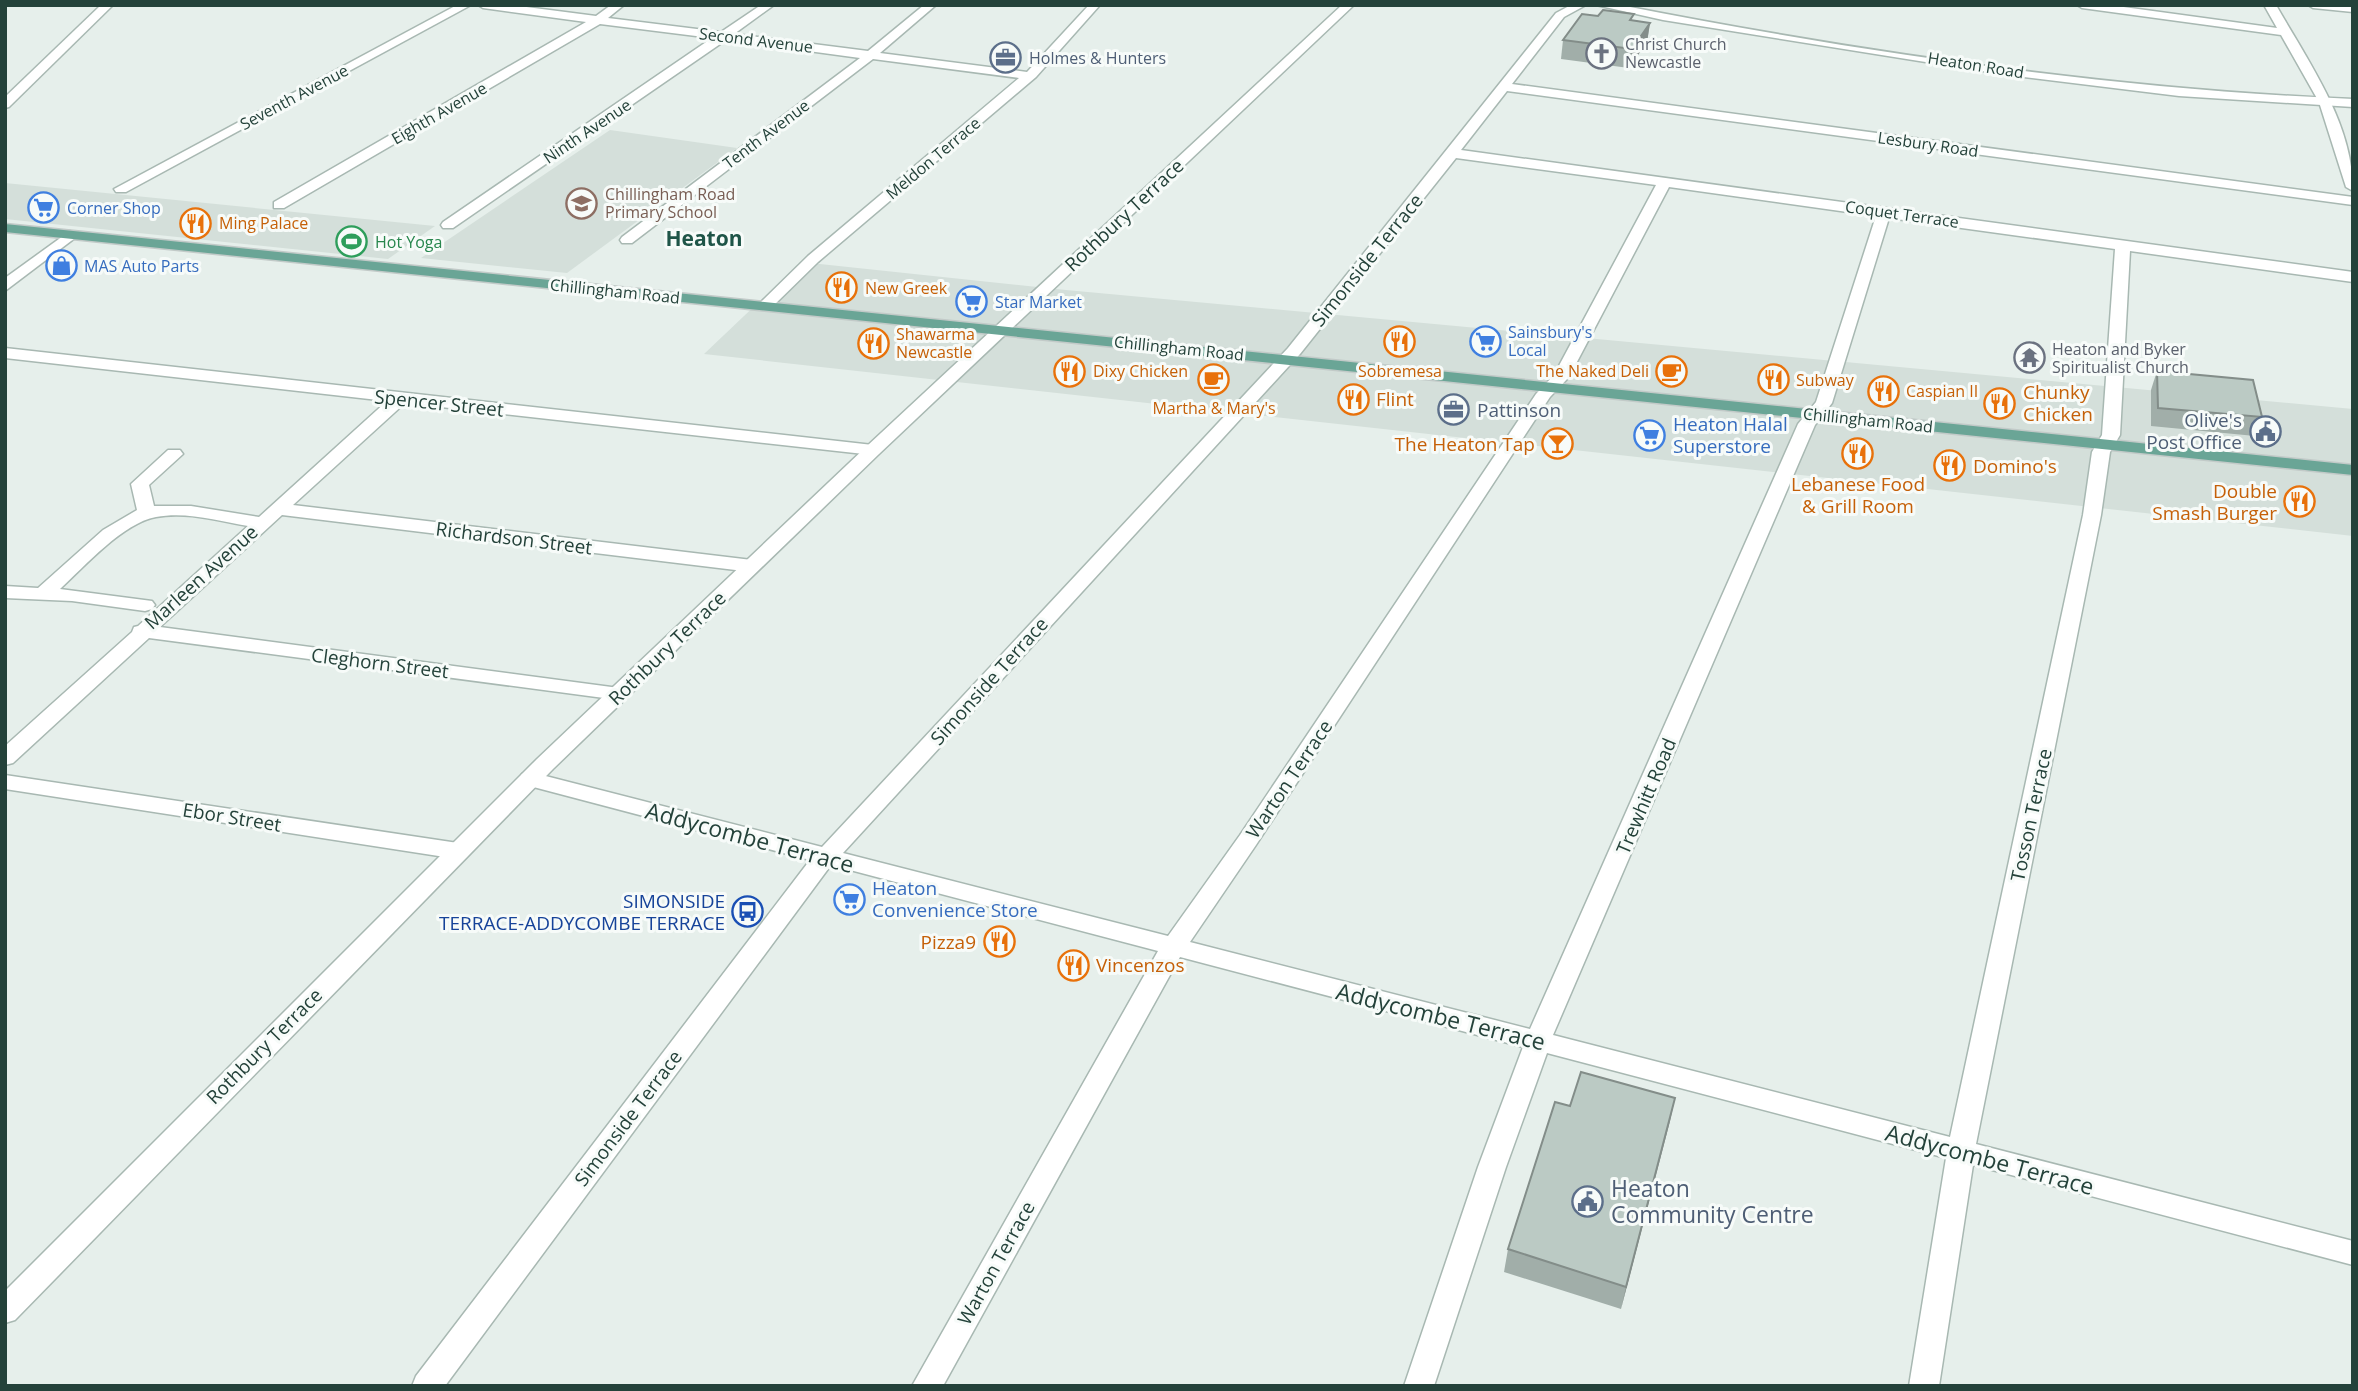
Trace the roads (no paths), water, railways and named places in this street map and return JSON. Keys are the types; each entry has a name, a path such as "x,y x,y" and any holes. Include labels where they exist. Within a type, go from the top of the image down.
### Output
{"main road":[{"name":"Chillingham Road","path":"5,228 2353,470"}],"street":[{"path":"5,104 108,5"},
{"name":"Seventh Avenue","path":"121,189 466,5"},
{"name":"Second Avenue","path":"483,5 1030,76"},
{"name":"Eighth Avenue","path":"279,205 598,20 619,5"},
{"name":"Ninth Avenue","path":"448,225 769,5"},
{"name":"Tenth Avenue","path":"627,240 872,54 930,5"},
{"name":"Meldon Terrace","path":"766,305 813,259 1030,76 1095,5"},
{"name":"Rothbury Terrace","path":"5,1311 530,779 873,450 1349,5"},
{"name":"Simonside Terrace","path":"428,1386 810,874 1285,359 1422,192 1560,15 1581,5"},
{"name":"Heaton Road","path":"1601,5 2112,86 2206,96 2353,103"},
{"path":"2082,5 2284,32"},
{"path":"2270,5 2325,102 2353,187"},
{"path":"2313,5 2353,9"},
{"name":"Lesbury Road","path":"1504,87 2353,201"},
{"name":"Coquet Terrace","path":"1451,153 2353,277"},
{"name":"Warton Terrace","path":"928,1386 1173,947 1248,840 1544,394 1562,377 1665,181"},
{"name":"Trewhitt Road","path":"1419,1386 1492,1167 1538,1041 1807,424 1824,403 1884,212"},
{"path":"5,286 69,235"},
{"name":"Tosson Terrace","path":"1924,1386 1961,1151 2092,515 2101,452 2111,435 2123,245"},
{"name":"Spencer Street","path":"5,353 873,450"},
{"name":"Marleen Avenue","path":"5,758 141,631 399,399"},
{"path":"44,593 123,525 147,513 140,484 174,454"},
{"name":"Richardson Street","path":"147,513 171,510 270,516 752,566"},
{"path":"5,592 44,593 145,605"},
{"name":"Cleghorn Street","path":"141,631 619,694"},
{"name":"Addycombe Terrace","path":"530,779 2353,1253"},
{"name":"Ebor Street","path":"5,782 458,851"}],"place":[{"name":"Christ Church Newcastle","path":"1602,53"},
{"name":"Holmes & Hunters","path":"1006,58"},
{"name":"Chillingham Road Primary School","path":"582,203"},
{"name":"Corner Shop","path":"44,208"},
{"name":"Ming Palace","path":"196,223"},
{"name":"Hot Yoga","path":"352,242"},
{"name":"MAS Auto Parts","path":"61,266"},
{"name":"New Greek","path":"842,288"},
{"name":"Star Market","path":"972,302"},
{"name":"Sainsbury's Local","path":"1485,341"},
{"name":"Sobremesa","path":"1400,342"},
{"name":"Shawarma Newcastle","path":"873,343"},
{"name":"Heaton and Byker Spiritualist Church","path":"2029,358"},
{"name":"Dixy Chicken","path":"1070,371"},
{"name":"The Naked Deli","path":"1672,371"},
{"name":"Martha & Mary's","path":"1214,379"},
{"name":"Subway","path":"1773,380"},
{"name":"Caspian II","path":"1883,391"},
{"name":"Flint","path":"1353,399"},
{"name":"Chunky Chicken","path":"2000,403"},
{"name":"Pattinson","path":"1454,410"},
{"name":"Olive's Post Office","path":"2265,431"},
{"name":"Heaton Halal Superstore","path":"1650,435"},
{"name":"The Heaton Tap","path":"1558,444"},
{"name":"Lebanese Food & Grill Room","path":"1858,453"},
{"name":"Domino's","path":"1950,466"},
{"name":"Double Smash Burger","path":"2300,502"},
{"name":"Heaton Convenience Store","path":"849,899"},
{"name":"SIMONSIDE TERRACE-ADDYCOMBE TERRACE","path":"748,912"},
{"name":"Pizza9","path":"999,942"},
{"name":"Vincenzos","path":"1073,965"},
{"name":"Heaton Community Centre","path":"1588,1201"}],"district":[{"name":"Heaton","path":"704,238"}]}
